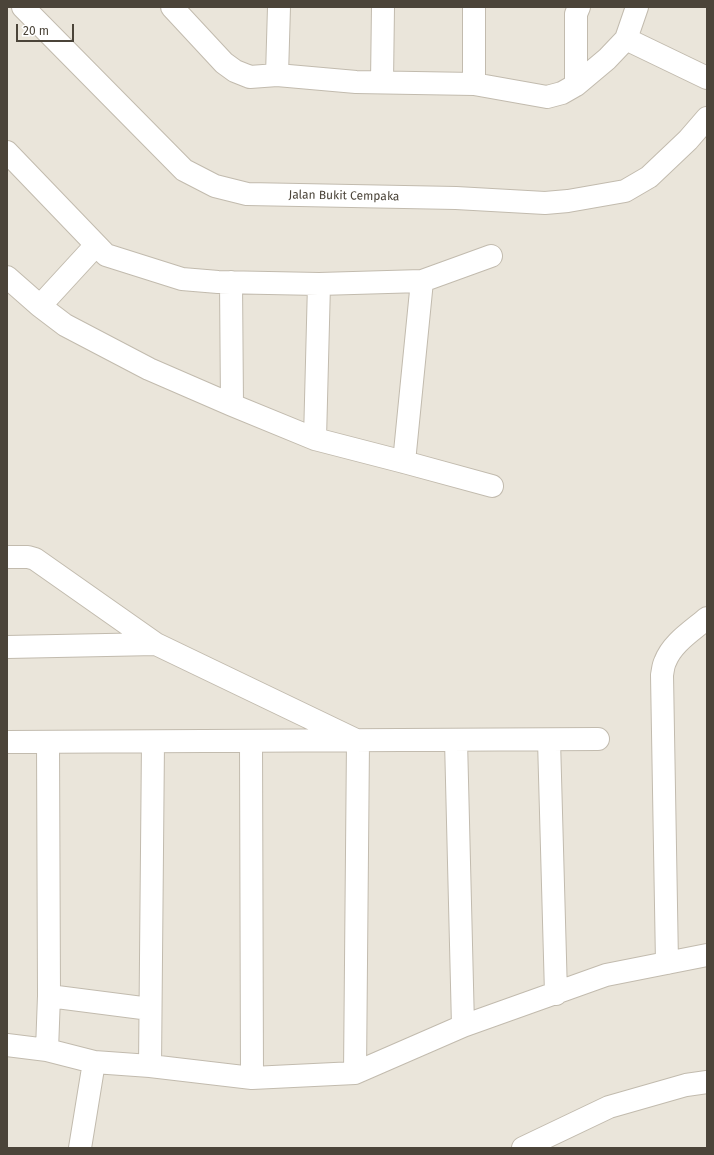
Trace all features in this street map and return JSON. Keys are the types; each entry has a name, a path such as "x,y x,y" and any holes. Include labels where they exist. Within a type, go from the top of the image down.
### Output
{"street":[{"name":"Jalan Bukit Cempaka","path":"23,7 184,170 215,186 247,194 456,198 544,203 568,201 625,191 649,177 688,140 707,118"},
{"path":"276,75 279,7"},
{"path":"382,82 383,7"},
{"path":"474,7 474,84"},
{"path":"576,85 576,14 579,7"},
{"path":"179,10 224,63 250,77 276,75 356,82 474,84 547,97 562,93 576,85 607,59 626,39 637,7"},
{"path":"626,39 707,78"},
{"path":"7,152 106,255 182,279 231,282 319,284 422,281 491,256"},
{"path":"40,306 96,245"},
{"path":"7,277 40,306 65,325 149,369 232,405 314,439 492,486"},
{"path":"404,462 422,281"},
{"path":"231,282 232,405"},
{"path":"314,439 319,284"},
{"path":"7,557 28,557 35,559 156,644 358,741"},
{"path":"667,963 662,674 664,662 673,648 707,618"},
{"path":"7,647 156,644"},
{"path":"456,740 463,1026"},
{"path":"549,740 556,994"},
{"path":"7,742 598,740"},
{"path":"251,741 252,1078"},
{"path":"355,1073 358,741"},
{"path":"47,1050 49,996 48,742"},
{"path":"150,1066 153,742"},
{"path":"7,1045 47,1050 94,1062 150,1066 252,1078 355,1073 463,1026 606,975 707,955"},
{"path":"49,996 150,1009"},
{"path":"80,1148 94,1062"},
{"path":"523,1148 609,1108 686,1085 707,1082"}],"shaded area":[{"path":"7,7 707,7 707,1148 7,1148"}]}
